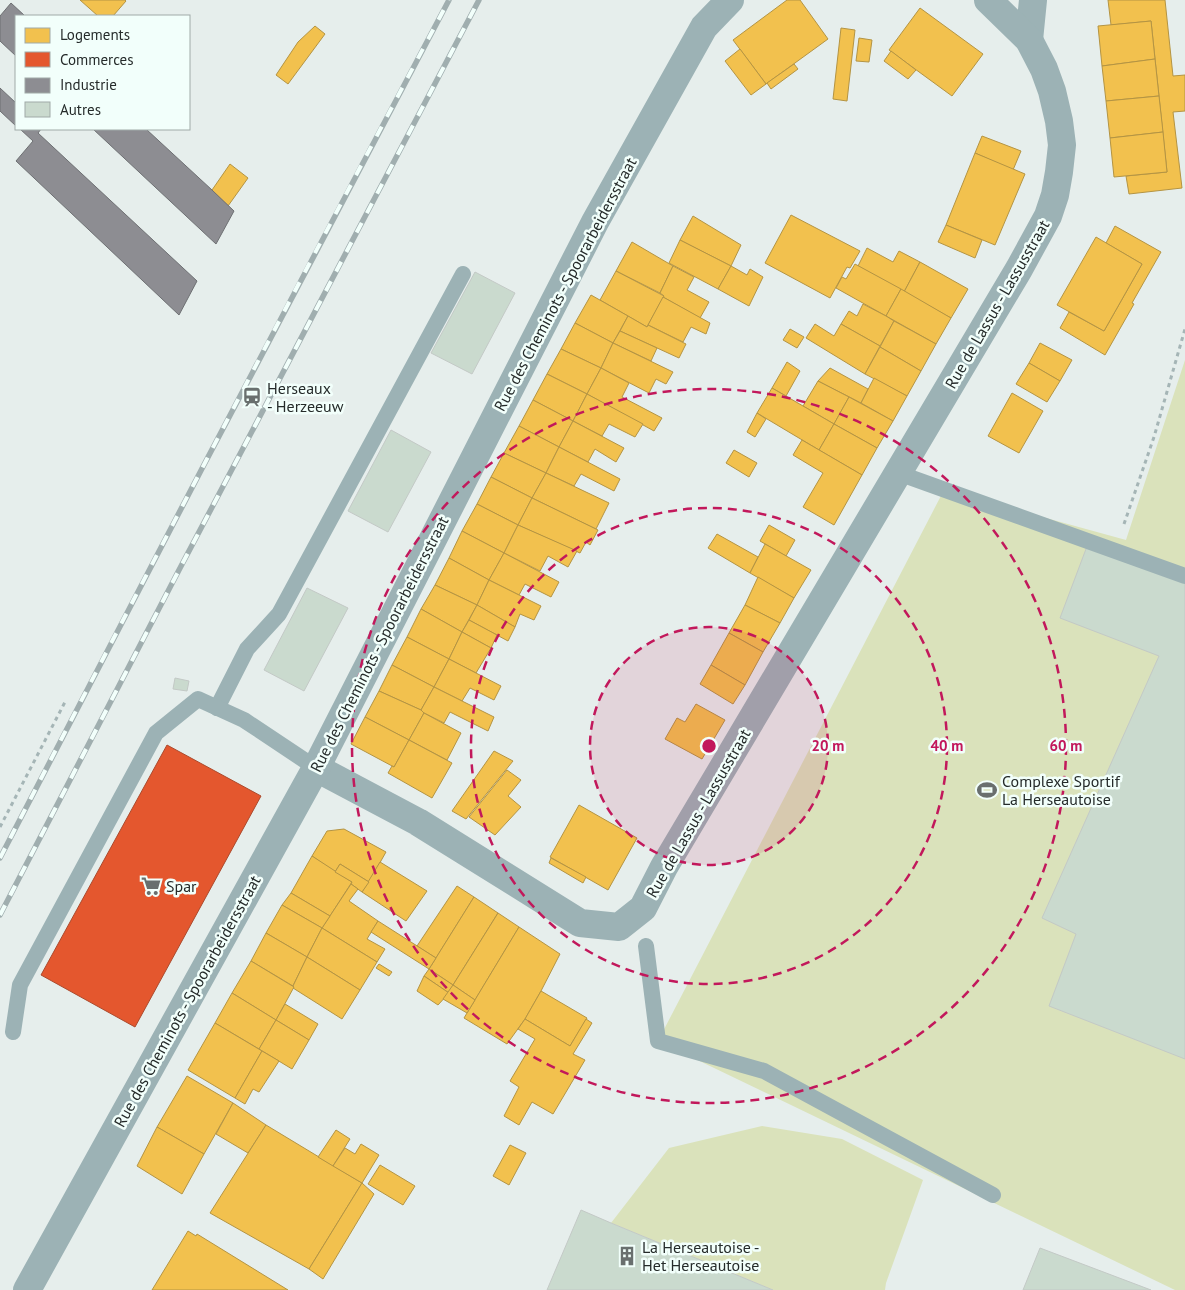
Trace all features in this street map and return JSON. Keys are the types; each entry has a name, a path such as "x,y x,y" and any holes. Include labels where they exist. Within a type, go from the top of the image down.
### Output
{"street":[{"name":"Rue des Cheminots - Spoorarbeidersstraat","path":"27,1290 316,768 595,222 704,27 730,0"},
{"path":"988,0 1029,40"},
{"path":"1029,40 1033,0"},
{"name":"Rue de Lassus - Lassusstraat","path":"316,768 418,822 580,923 619,927 643,908 664,867 1038,236 1048,216 1060,172 1062,145 1052,91 1044,69 1029,40"}],"lane":[{"path":"217,708 247,649 279,614 463,274"},
{"path":"898,473 1185,576"},
{"path":"13,1032 20,985 156,733 198,699 244,720 316,768"},
{"path":"646,946 658,1040 764,1072 993,1195"}],"path":[{"path":"1114,551 1154,437 1185,329"},
{"path":"0,827 65,702"}],"green space":[{"name":"Complexe Sportif La Herseautoise","path":"1185,360 1185,1290 1175,1290 658,1041 944,490 1126,540"},
{"path":"762,1126 842,1139 923,1180 885,1290 773,1290 611,1223 669,1148"}],"building: Logements":[{"path":"80,0 126,1 114,15 97,15"},
{"path":"787,0 800,0 828,39 766,84 733,40"},
{"path":"1108,0 1165,0 1173,76 1185,75 1185,111 1173,112 1182,188 1129,194 1126,176 1167,172 1151,21 1111,25"},
{"path":"920,8 983,54 952,96 889,50"},
{"path":"1151,21 1155,59 1102,66 1098,26"},
{"path":"315,26 325,34 288,84 276,75 298,42"},
{"path":"841,28 855,30 847,101 833,99"},
{"path":"859,38 872,40 869,62 856,61"},
{"path":"740,49 766,84 751,95 725,61"},
{"path":"891,51 916,70 908,79 884,61"},
{"path":"1155,59 1159,96 1106,101 1102,66"},
{"path":"794,64 798,69 771,89 767,83"},
{"path":"1159,96 1163,132 1110,138 1106,101"},
{"path":"1163,132 1167,172 1114,177 1110,138"},
{"path":"982,136 1021,151 1013,170 975,153"},
{"path":"975,153 1025,174 995,245 946,225"},
{"path":"230,164 248,178 228,206 212,190"},
{"path":"791,215 860,251 850,268 847,267 830,298 765,263"},
{"path":"693,216 741,245 731,266 680,240"},
{"path":"946,225 982,240 975,258 938,242"},
{"path":"1115,226 1161,252 1105,355 1060,328 1069,312 1104,331 1142,264 1106,243"},
{"path":"1096,237 1142,264 1104,331 1057,305"},
{"path":"680,240 731,266 718,289 669,263"},
{"path":"632,242 673,266 660,293 616,271"},
{"path":"867,248 893,262 899,251 920,262 904,292 858,266"},
{"path":"920,262 968,289 951,318 904,292"},
{"path":"855,264 901,289 886,316 836,288 842,277 846,279"},
{"path":"673,266 694,277 687,290 709,302 700,318 663,297 660,293"},
{"path":"731,266 747,275 750,269 763,277 749,306 718,289"},
{"path":"616,271 664,296 647,327 600,300"},
{"path":"901,289 951,318 936,344 886,316"},
{"path":"591,295 628,316 613,343 575,323"},
{"path":"663,297 710,323 706,334 691,327 683,342 648,325"},
{"path":"863,304 894,321 880,346 841,324 849,311 857,316"},
{"path":"628,316 647,327 648,325 686,344 679,358 620,331"},
{"path":"894,321 936,344 921,371 880,347"},
{"path":"575,323 613,343 601,368 561,349"},
{"path":"815,324 834,336 841,324 880,346 865,374 806,338"},
{"path":"790,329 804,337 797,348 783,340"},
{"path":"620,331 657,348 651,361 613,343"},
{"path":"613,343 673,372 666,384 656,379 649,393 601,368"},
{"path":"1040,343 1072,360 1060,381 1029,363"},
{"path":"880,347 921,371 907,396 865,374"},
{"path":"561,349 601,368 587,394 547,374"},
{"path":"787,362 800,371 786,396 772,388"},
{"path":"1029,363 1060,381 1047,402 1016,384"},
{"path":"601,368 629,383 622,397 662,418 654,431 587,394"},
{"path":"830,368 868,389 861,403 818,381"},
{"path":"547,374 587,394 573,421 533,400"},
{"path":"874,378 907,396 893,421 861,403"},
{"path":"818,381 849,397 834,424 803,406"},
{"path":"772,388 834,424 819,450 757,413"},
{"path":"1012,393 1043,411 1019,453 988,436"},
{"path":"587,394 643,424 635,437 609,424 602,436 573,421"},
{"path":"849,397 893,421 877,448 834,424"},
{"path":"533,400 573,421 559,447 519,426"},
{"path":"757,413 766,419 755,437 747,432"},
{"path":"573,421 624,448 616,462 595,449 588,462 559,447"},
{"path":"834,424 877,448 862,475 819,450"},
{"path":"519,426 559,447 546,473 504,453"},
{"path":"802,440 862,475 834,525 803,507 823,473 793,455"},
{"path":"559,447 620,479 614,491 581,474 574,486 546,473"},
{"path":"734,450 757,463 749,477 726,463"},
{"path":"504,453 546,473 532,498 491,477"},
{"path":"546,473 609,503 596,529 532,498"},
{"path":"491,477 532,498 518,525 477,504"},
{"path":"532,498 598,530 590,545 586,542 580,553 518,525"},
{"path":"477,504 518,525 504,553 462,531"},
{"path":"518,525 577,551 568,567 548,556 540,571 504,553"},
{"path":"769,525 795,540 786,556 760,541"},
{"path":"462,531 504,553 489,580 449,558"},
{"path":"717,534 758,557 750,573 708,548"},
{"path":"765,544 811,570 794,598 750,573"},
{"path":"504,553 559,582 551,597 525,584 519,595 489,580"},
{"path":"449,558 489,580 477,605 435,585"},
{"path":"758,577 794,598 780,623 745,605"},
{"path":"489,580 541,606 534,620 520,614 515,627 477,605"},
{"path":"435,585 477,605 462,632 421,609"},
{"path":"477,605 515,627 508,641 469,620"},
{"path":"745,605 780,623 763,652 729,633"},
{"path":"421,609 462,632 449,659 407,637"},
{"path":"469,620 497,635 491,648 462,632"},
{"path":"462,632 491,648 476,673 449,659"},
{"path":"729,633 763,652 745,685 711,665"},
{"path":"407,637 449,659 434,687 392,665"},
{"path":"449,659 501,686 494,700 470,688 462,701 434,687"},
{"path":"392,665 434,687 421,710 379,691"},
{"path":"711,665 745,685 733,704 700,684"},
{"path":"434,687 494,717 488,731 450,712 444,723 424,713 421,710"},
{"path":"379,691 424,713 409,740 365,717"},
{"path":"696,704 725,720 702,759 665,739 677,718 685,722"},
{"path":"424,713 461,733 447,760 409,740"},
{"path":"365,717 409,740 394,767 351,744"},
{"path":"409,740 452,763 432,798 388,773 392,766 394,767"},
{"path":"494,751 513,761 466,819 452,811"},
{"path":"507,770 521,780 508,796 521,807 495,835 469,817"},
{"path":"579,805 637,838 608,890 550,857"},
{"path":"344,829 386,852 369,882 340,864 335,872 312,856 327,831"},
{"path":"312,856 352,882 330,916 291,893"},
{"path":"551,858 586,877 583,883 549,863"},
{"path":"380,862 427,891 406,921 362,892"},
{"path":"340,864 369,882 362,892 351,884 352,882 335,872"},
{"path":"351,884 358,889 349,901 378,921 367,939 385,949 377,962 322,928"},
{"path":"457,886 474,897 436,958 417,946"},
{"path":"291,893 330,916 322,928 282,905"},
{"path":"474,897 498,913 453,985 429,969"},
{"path":"282,905 322,928 307,957 266,933"},
{"path":"498,913 519,927 475,1000 453,985"},
{"path":"378,921 436,958 429,969 371,932"},
{"path":"519,927 560,954 525,1019 507,1044 464,1018"},
{"path":"322,928 377,962 360,990 307,957"},
{"path":"266,933 307,957 293,986 251,961"},
{"path":"307,957 360,990 342,1019 293,988"},
{"path":"251,961 294,987 276,1020 232,993"},
{"path":"379,964 392,972 389,976 376,968"},
{"path":"429,969 453,985 449,993 424,976"},
{"path":"424,976 449,993 438,1005 417,991"},
{"path":"453,985 475,1000 467,1013 443,999"},
{"path":"541,991 587,1018 570,1046 525,1019"},
{"path":"232,993 276,1020 259,1049 215,1023"},
{"path":"285,1004 318,1024 309,1040 276,1020"},
{"path":"525,1019 570,1046 586,1019 592,1023 573,1054 585,1060 553,1114 532,1102 519,1125 504,1116 519,1087 510,1081 535,1039 518,1029"},
{"path":"276,1020 309,1040 292,1069 259,1049"},
{"path":"215,1023 262,1051 235,1098 188,1070"},
{"path":"262,1051 279,1061 259,1092 253,1089 245,1104 235,1098"},
{"path":"187,1076 233,1103 204,1154 157,1127"},
{"path":"233,1103 266,1125 248,1153 216,1134"},
{"path":"266,1125 362,1183 309,1269 210,1213"},
{"path":"157,1127 204,1154 182,1194 137,1166"},
{"path":"336,1130 350,1139 333,1166 318,1157"},
{"path":"361,1144 379,1155 362,1183 333,1166 345,1148 355,1154"},
{"path":"510,1145 526,1153 509,1185 493,1176"},
{"path":"380,1165 415,1186 403,1205 368,1184"},
{"path":"362,1183 374,1194 323,1279 309,1269"},
{"path":"188,1231 196,1236 197,1234 288,1290 152,1290"}],"building: Commerces":[{"name":"Spar","path":"167,745 261,796 135,1027 41,975"}],"building: Industrie":[{"path":"11,3 24,15 15,15 15,55 0,41 0,16"},
{"path":"0,88 15,102 15,125 0,111"},
{"path":"21,130 40,130 38,133 197,281 179,315 16,161 33,141"},
{"path":"94,130 147,130 212,190 234,211 216,244"}],"building: Autres":[{"path":"475,272 515,293 472,374 431,353"},
{"path":"391,430 431,452 388,532 348,511"},
{"path":"1089,541 1185,583 1185,1059 1049,1006 1076,934 1042,918 1159,656 1060,618"},
{"path":"307,588 348,608 304,691 264,670"},
{"path":"175,678 189,681 187,691 173,689"},
{"name":"La Herseautoise - Het Herseautoise","path":"581,1210 611,1223 773,1290 547,1290"},
{"path":"1040,1248 1151,1290 1023,1290"}],"railway":[{"path":"0,858 223,428 449,0"},
{"path":"0,915 479,0"}],"place":[{"name":"Herseaux - Herzeeuw","path":"252,397"},
{"name":"Complexe Sportif La Herseautoise","path":"987,790"},
{"name":"Spar","path":"151,886"},
{"name":"La Herseautoise - Het Herseautoise","path":"627,1256"}]}
